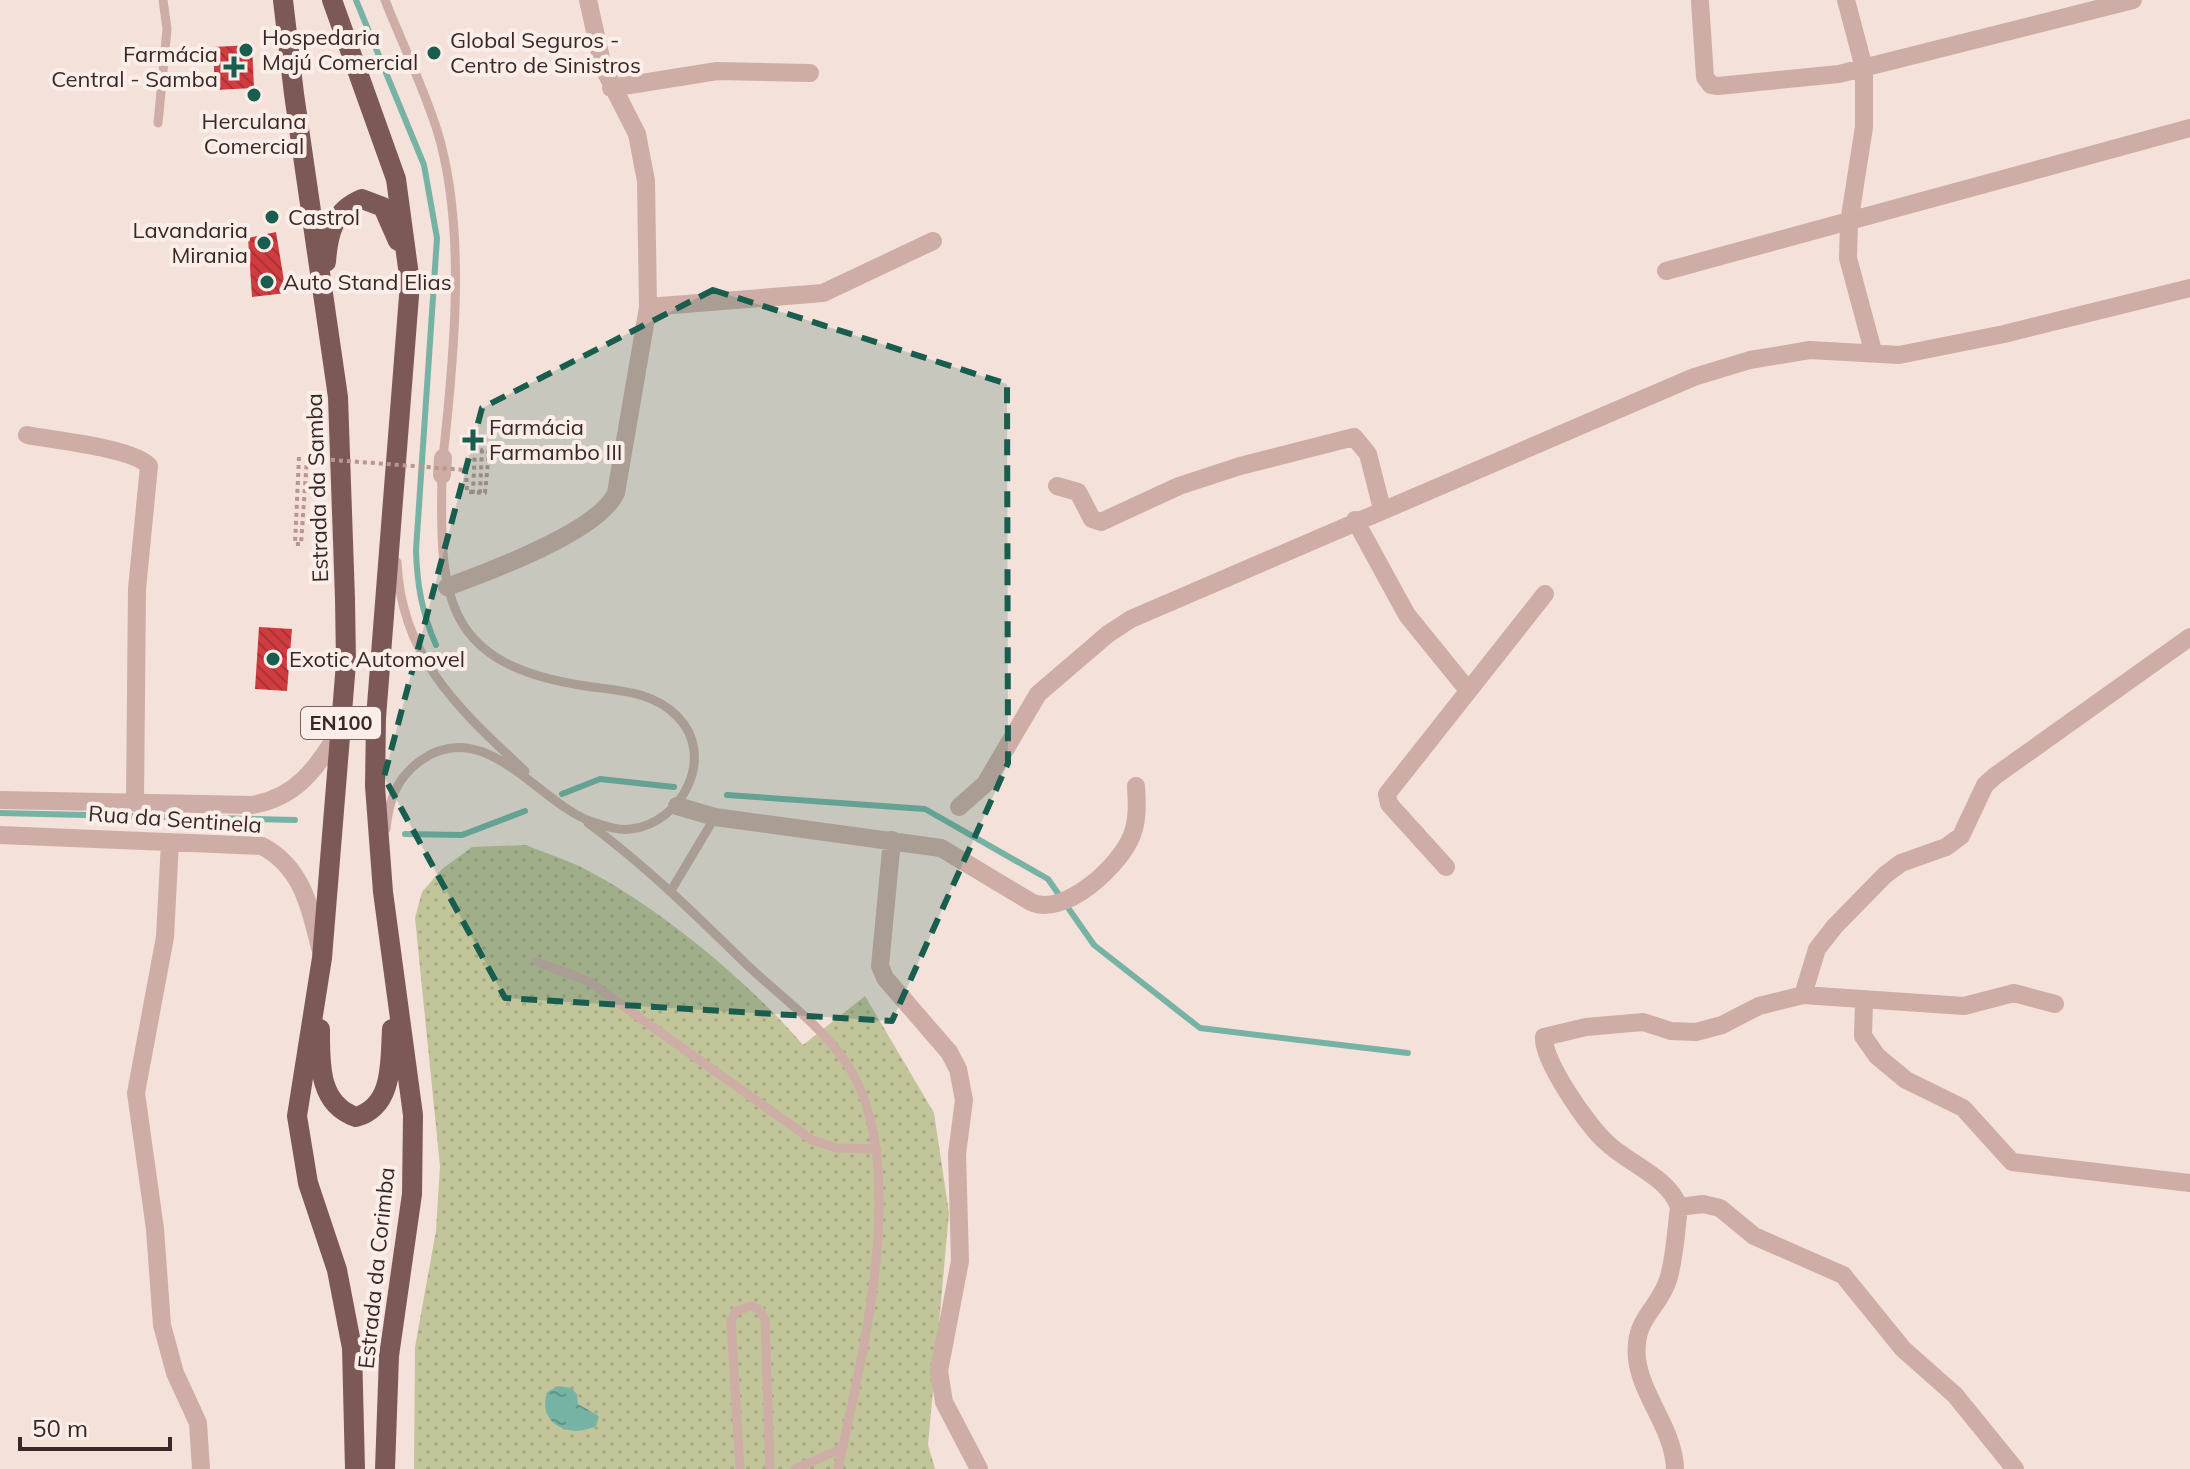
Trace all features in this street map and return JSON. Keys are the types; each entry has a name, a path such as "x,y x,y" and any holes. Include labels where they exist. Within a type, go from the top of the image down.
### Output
{"main road":[{"name":"Estrada da Samba","path":"283,0 324,290 341,448 346,663 321,968"},
{"name":"EN100","path":"332,0 396,179 410,283 376,718 375,786 383,892 394,977"},
{"path":"324,290 332,228 347,205 362,199 383,207 390,218 410,283"},
{"path":"321,968 320,1048 325,1090 336,1107 356,1117 374,1110 386,1092 394,977"},
{"name":"Estrada da Corimba","path":"321,968 297,1116 308,1183 337,1270 352,1348 355,1469"},
{"name":"Estrada da Corimba","path":"385,1469 389,1356 412,1194 413,1115 394,977"}],"street":[{"path":"447,587 519,559 594,519 609,506 616,493 648,307 646,181 637,134 628,112 611,88 594,36 588,0"},
{"path":"1846,0 1864,68 1864,127 1849,223 1851,277 1873,351"},
{"path":"1700,2 1705,77 1711,85 1839,74 2133,0"},
{"path":"611,88 717,71 810,73"},
{"path":"1666,271 2190,128"},
{"path":"648,307 823,293 933,241"},
{"path":"959,807 985,784 1038,694 1108,634 1194,590 1355,520 1540,446 1694,377 1750,360 1810,350 1873,351 1899,355 2190,288"},
{"path":"27,435 122,453 144,459 149,466 137,589 135,800"},
{"path":"1057,486 1078,492 1092,519 1101,522 1209,476 1354,437 1368,454 1382,509"},
{"path":"1355,520 1407,615 1467,689"},
{"path":"1446,867 1389,804 1387,794 1545,594"},
{"path":"1803,995 1820,944 1885,875 1901,863 1946,847 1961,836 1985,785 1995,776 2190,637"},
{"name":"Rua da Sentinela","path":"0,800 96,804 135,800 252,805 281,798 308,777 341,729"},
{"path":"677,806 715,817 941,848 1031,902 1045,905 1078,897 1118,857 1131,838 1137,815 1136,786"},
{"name":"Rua da Sentinela","path":"0,835 262,846 277,854 292,868 303,888 321,968"},
{"path":"892,840 880,966 885,978 949,1052 958,1069 964,1100 957,1154 960,1261 939,1371 944,1402 979,1469"},
{"path":"170,842 165,937 136,1093 155,1229 162,1325 175,1373 198,1423 201,1469"},
{"path":"1675,1469 1674,1449 1637,1361 1637,1342 1644,1315 1668,1280 1679,1207 1666,1186 1607,1144 1546,1054 1544,1037 1586,1027 1643,1022 1671,1031 1696,1032 1722,1025 1759,1006 1803,995 1964,1006 2014,993 2055,1004"},
{"path":"1864,1001 1863,1036 1877,1056 1906,1080 1963,1108 2012,1162 2190,1183"},
{"path":"1679,1207 1703,1204 1720,1208 1754,1236 1843,1275 1903,1349 1955,1395 2015,1469"}],"lane":[{"path":"158,123 167,29 163,0"},
{"path":"385,0 432,118 445,168 454,258 454,307 441,536 447,587 457,618 485,652 531,674 643,695 677,716 687,730 694,764 677,806 655,823 628,830 580,817"},
{"path":"395,500 397,572 404,606 433,677 452,701 547,793"},
{"path":"383,892 389,803 402,778 425,758 456,748 484,753 547,793 672,889 797,1009 846,1062 861,1089 877,1149 878,1226 871,1302 838,1469"},
{"path":"672,889 715,817"},
{"path":"537,962 588,981 812,1140 837,1148 877,1149"},
{"path":"740,1469 731,1321 736,1311 751,1306 760,1310 765,1320 770,1469"},
{"path":"795,1469 843,1448"}],"path":[{"path":"299,457 295,544 301,544 307,458 466,470 467,492 485,493 489,452 482,450 480,492 473,492 475,449"}],"highlighted area":[{"path":"713,290 1007,384 1008,763 892,1021 505,998 384,777 482,408"}],"green space":[{"path":"526,845 583,868 671,924 729,971 803,1045 865,996 934,1113 949,1213 928,1445 935,1469 414,1469 415,1347 436,1231 440,1166 415,918 422,892 442,869 472,847"}],"water":[{"path":"559,1386 571,1388 577,1394 578,1404 599,1416 596,1426 576,1431 558,1426 551,1420 545,1403 547,1392"}],"building":[{"name":"Farmácia Central - Samba","path":"252,45 254,88 215,90 213,47"},
{"path":"276,232 286,293 252,297 248,238"},
{"name":"Exotic Automovel","path":"259,627 292,629 287,691 255,689"}],"waterway":[{"path":"356,0 424,165 437,238 416,550 421,599 436,645"},
{"path":"562,794 600,779 674,787"},
{"path":"727,795 925,809 1048,879 1094,945 1200,1028 1408,1053"},
{"path":"405,834 462,835 525,811"},
{"path":"0,813 295,820"}],"place":[{"name":"Hospedaria Majú Comercial","path":"246,50"},
{"name":"Global Seguros - Centro de Sinistros","path":"434,53"},
{"name":"Farmácia Central - Samba","path":"234,67"},
{"name":"Herculana Comercial","path":"254,95"},
{"name":"Castrol","path":"272,217"},
{"name":"Lavandaria Mirania","path":"264,243"},
{"name":"Auto Stand Elias","path":"267,282"},
{"name":"Farmácia Farmambo III","path":"473,440"},
{"name":"Exotic Automovel","path":"273,659"}]}
